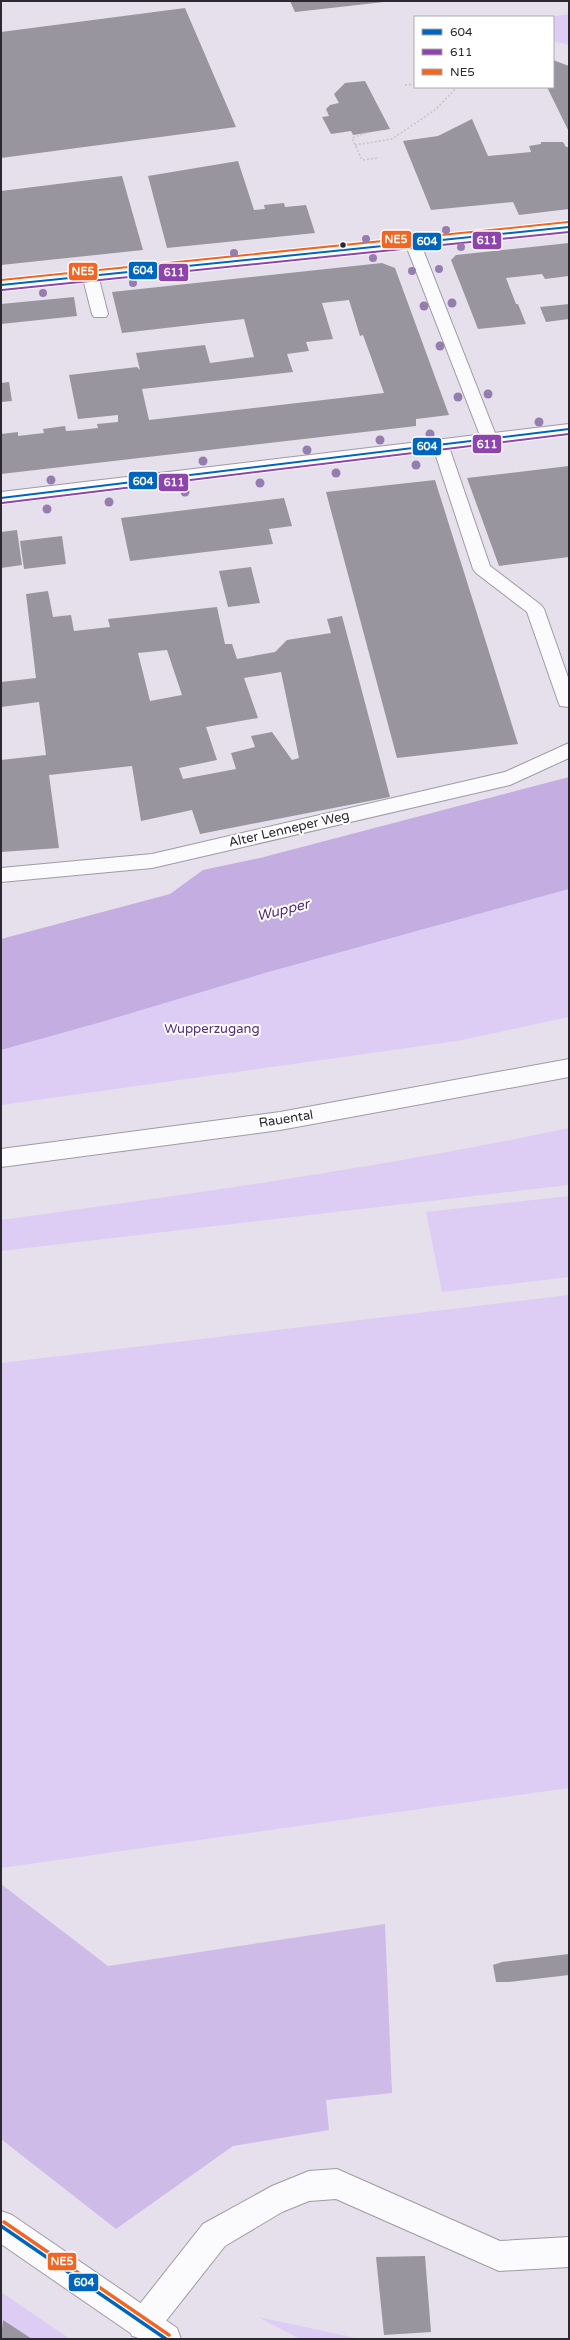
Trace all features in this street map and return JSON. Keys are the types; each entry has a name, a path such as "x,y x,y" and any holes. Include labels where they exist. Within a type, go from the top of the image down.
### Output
{"street":[{"path":"1,285 569,227"},
{"path":"413,244 489,438"},
{"path":"90,275 100,314"},
{"path":"1,498 569,429"},
{"path":"440,444 482,569 535,609 567,701"},
{"name":"Alter Lenneper Weg","path":"1,875 152,861 510,778 569,750"},
{"name":"Rauental","path":"1,1158 280,1121 569,1068"},
{"path":"1,2226 154,2332 214,2235 272,2201 308,2186 337,2184 499,2256 569,2252"}],"path":[{"path":"405,85 414,84"},
{"path":"356,145 392,139 435,110 456,88"},
{"path":"366,133 352,138 362,160 379,158"}],"green space":[{"path":"569,14 569,45 554,41 554,16"},
{"name":"Wupperzugang","path":"569,889 569,1017 457,1041 1,1105 1,1050 105,1021 265,973"},
{"path":"569,1128 569,1185 1,1251 1,1220 215,1190 357,1168 428,1156"},
{"path":"569,1196 569,1277 442,1292 426,1212"},
{"path":"569,1295 569,1788 1,1868 1,1363"},
{"path":"1,2292 70,2339 1,2339"},
{"path":"258,2317 361,2339 300,2339"}],"shaded area":[{"path":"1,1884 108,1966 385,1924 392,2093 326,2100 329,2130 233,2146 116,2229 1,2139"}],"water":[{"name":"Wupper","path":"569,777 569,889 265,973 105,1021 1,1050 1,939 170,894 203,870 260,858"}],"building":[{"path":"290,1 384,1 384,2 295,12"},
{"path":"185,8 236,127 1,158 1,32"},
{"path":"554,60 569,66 569,132 547,88 554,88"},
{"path":"365,81 390,129 353,135 351,131 331,134 322,117 329,116 326,109 330,105 339,103 334,94 345,83"},
{"path":"472,119 488,156 531,152 529,146 541,144 541,142 563,142 566,147 569,147 569,209 519,215 513,202 431,210 403,141 438,136"},
{"path":"238,161 254,210 265,209 264,205 284,203 285,207 306,205 315,233 167,248 148,176"},
{"path":"122,176 143,250 1,265 1,191"},
{"path":"569,243 569,276 545,279 542,274 506,278 526,324 478,329 451,260 456,255"},
{"path":"382,263 395,268 449,415 416,419 416,426 1,474 1,434 18,432 18,436 44,433 43,429 65,426 66,431 80,430 98,428 97,424 118,422 118,415 78,419 69,375 137,367 140,370 136,353 205,345 210,363 254,357 244,319 122,333 112,292","holes":["349,300 360,336 363,335 384,393 149,420 142,389 293,372 287,354 309,351 306,342 333,339 322,303"]},
{"path":"74,297 77,316 1,324 1,304"},
{"path":"569,304 569,319 546,322 540,307"},
{"path":"9,382 12,401 1,402 1,383"},
{"path":"569,466 569,557 499,566 467,478"},
{"path":"435,480 518,744 397,758 326,492"},
{"path":"284,498 292,526 269,529 273,544 130,561 121,518"},
{"path":"17,530 22,565 1,568 1,532"},
{"path":"62,536 66,564 24,569 20,541"},
{"path":"251,567 260,603 228,607 219,571"},
{"path":"48,591 53,617 71,615 74,631 110,627 108,619 217,607 225,644 232,644 237,659 275,652 287,640 331,633 327,619 342,616 390,797 200,834 192,810 141,821 132,766 49,775 59,848 1,852 1,760 46,755 39,702 1,707 1,682 36,678 26,594","holes":["167,650 182,695 150,701 138,653","281,672 299,758 292,760 272,732 251,736 255,747 231,753 236,769 183,779 179,768 217,760 206,727 258,718 244,678"]},
{"path":"569,1954 569,1975 509,1982 496,1982 493,1965 502,1962"},
{"path":"425,2256 431,2332 384,2335 376,2257"},
{"path":"3,2320 32,2339 1,2339"}],"transit line":[{"name":"NE5","path":"1,280 568,222"},
{"name":"604","path":"1,285 569,227"},
{"name":"611","path":"2,290 569,232"},
{"name":"604","path":"1,498 569,429"},
{"name":"611","path":"2,503 569,434"},
{"name":"NE5","path":"4,2222 169,2335"},
{"name":"604","path":"1,2226 166,2339"}]}
